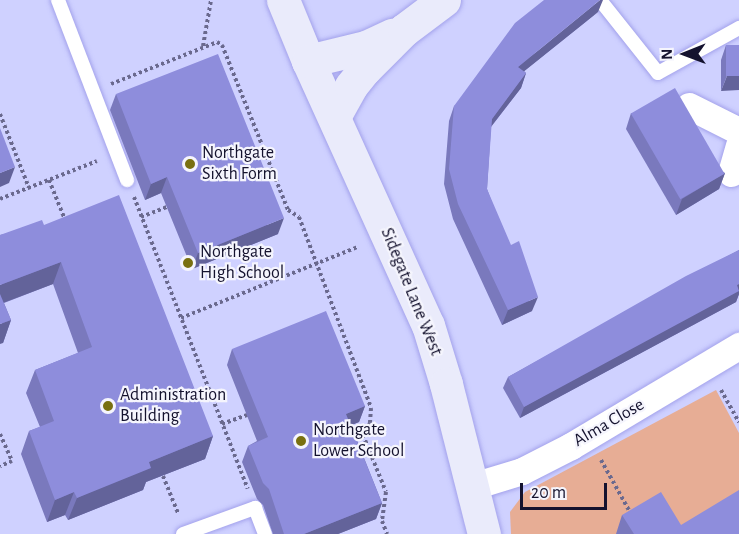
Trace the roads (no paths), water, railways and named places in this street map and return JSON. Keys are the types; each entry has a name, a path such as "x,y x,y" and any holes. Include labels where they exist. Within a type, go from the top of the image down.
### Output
{"street":[{"name":"Sidegate Lane West","path":"283,0 308,61 428,326 473,486 484,534"},
{"path":"334,117 351,86 404,30 444,0"},
{"path":"308,61 366,47 404,30"},
{"path":"689,106 739,131"},
{"path":"730,174 739,145"},
{"name":"Alma Close","path":"473,486 522,471 571,446 739,346"}],"lane":[{"path":"58,0 127,180"},
{"path":"600,0 658,73 739,28"},
{"path":"185,533 255,508 266,534"}],"place":[{"name":"Northgate Sixth Form","path":"190,164"},
{"name":"Northgate High School","path":"188,263"},
{"name":"Administration Building","path":"108,406"},
{"name":"Northgate Lower School","path":"301,441"}]}
